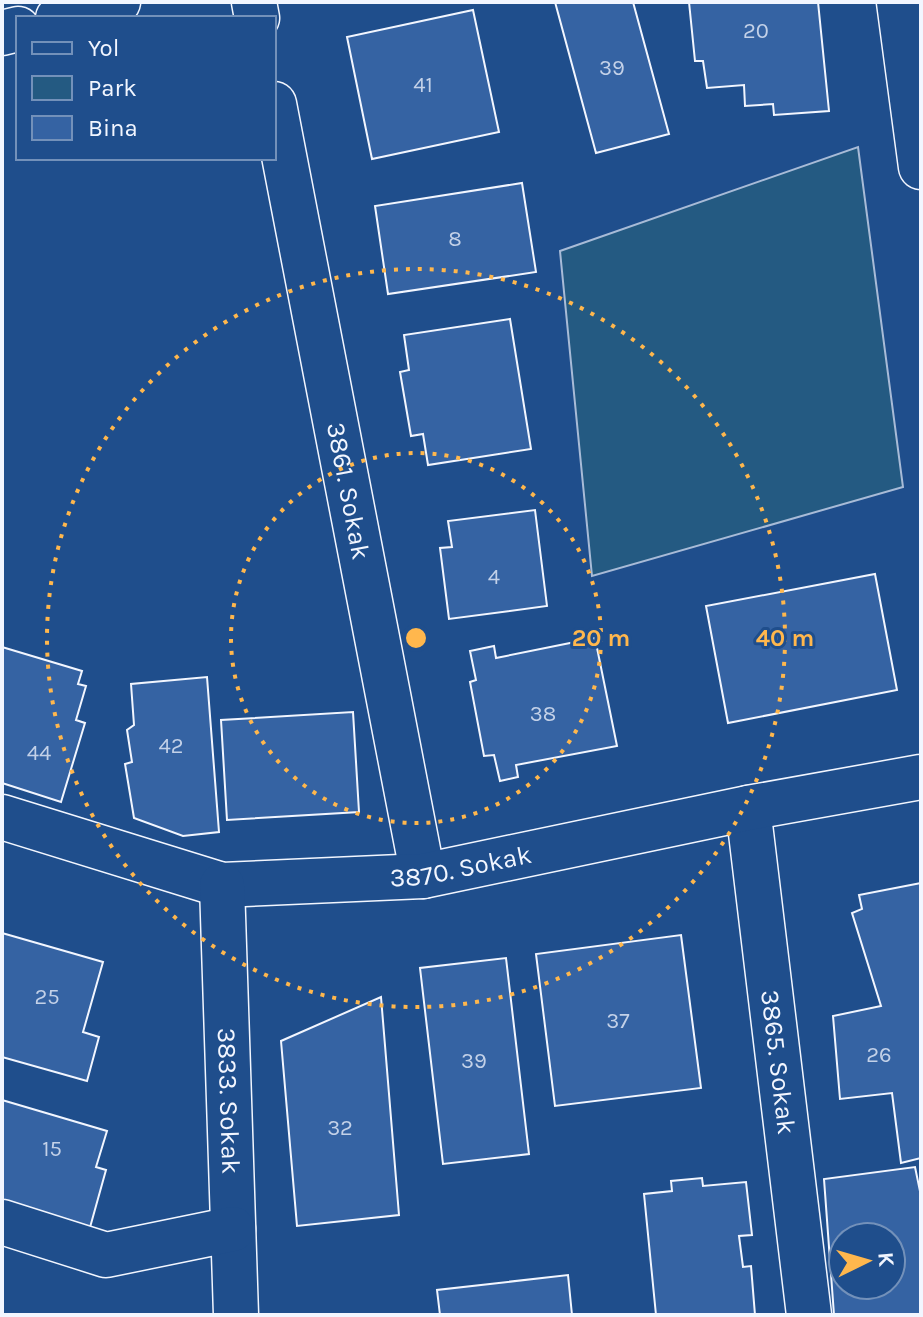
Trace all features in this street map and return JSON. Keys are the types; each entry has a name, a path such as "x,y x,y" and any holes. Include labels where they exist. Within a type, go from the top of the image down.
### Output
{"street":[{"path":"66,16 118,2"},
{"path":"899,2 921,167"},
{"name":"3861. Sokak","path":"276,114 423,876"},
{"name":"3870. Sokak","path":"2,817 222,885 423,876 748,808 921,777"},
{"name":"3865. Sokak","path":"748,808 809,1315"},
{"name":"3833. Sokak","path":"222,885 236,1315"},
{"path":"2,1222 106,1255 233,1229"}],"green space":[{"path":"858,147 903,487 592,576 560,251"}],"building":[{"path":"555,2 633,2 669,134 596,153"},
{"path":"689,2 818,2 829,111 774,115 773,104 745,106 744,85 707,88 703,61 695,61"},
{"path":"473,10 499,132 372,159 347,37"},
{"path":"522,183 536,272 388,294 375,206"},
{"path":"510,319 531,449 428,465 423,434 411,436 400,372 409,370 404,335"},
{"path":"535,510 547,606 449,619 440,548 452,547 448,521"},
{"path":"875,574 897,690 728,723 706,606"},
{"path":"595,638 617,746 516,765 518,777 500,781 494,755 484,756 470,682 476,680 470,651 494,646 496,658"},
{"path":"2,647 82,671 78,684 86,686 76,720 85,723 61,802 2,783"},
{"path":"207,677 219,832 183,836 134,818 125,764 132,762 127,730 134,725 131,684"},
{"path":"353,712 359,812 227,820 221,720"},
{"path":"921,883 921,1158 901,1163 892,1093 840,1099 833,1016 881,1006 852,913 862,909 859,895"},
{"path":"2,933 103,962 83,1032 99,1037 87,1081 2,1057"},
{"path":"681,935 701,1088 555,1106 536,954"},
{"path":"506,958 529,1154 443,1164 420,968"},
{"path":"381,997 399,1215 297,1226 281,1041"},
{"path":"2,1100 107,1131 96,1167 106,1170 89,1231 2,1205"},
{"path":"915,1167 921,1196 921,1315 834,1315 833,1301 907,1301 907,1221 827,1221 824,1179"},
{"path":"702,1178 703,1186 746,1182 752,1235 739,1236 743,1267 751,1266 755,1315 656,1315 644,1194 672,1191 671,1181"},
{"path":"568,1275 572,1315 440,1315 437,1290"}]}
